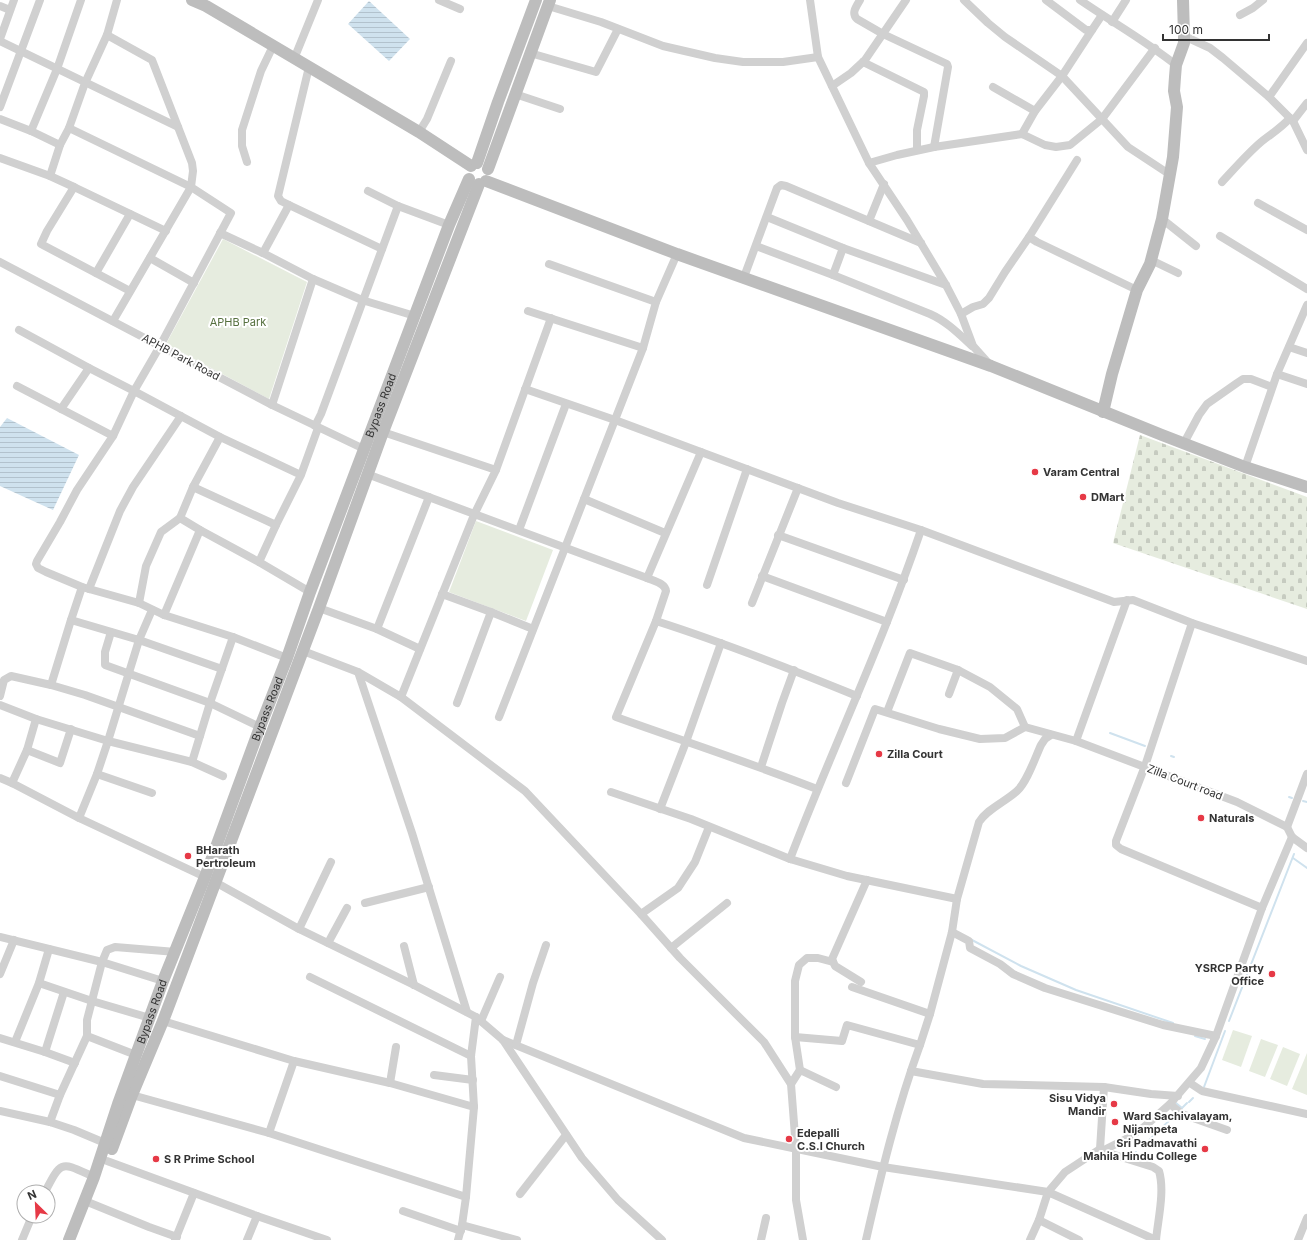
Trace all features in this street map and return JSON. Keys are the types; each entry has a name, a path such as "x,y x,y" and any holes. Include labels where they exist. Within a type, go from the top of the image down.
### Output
{"main road":[{"path":"192,0 207,3 294,59 474,165 484,164 488,169 489,175 478,181"},
{"path":"536,0 474,165 468,172 478,181 991,366 1103,412 1245,467 1307,487"},
{"path":"1103,412 1112,374 1138,290 1151,260 1162,219 1173,157 1177,107 1174,90 1176,65 1184,43 1183,0"},
{"path":"488,169 549,3"},
{"name":"Bypass Road","path":"76,1240 132,1095 163,1021 260,727 449,225 478,181"},
{"name":"Bypass Road","path":"68,1240 94,1177 136,1055 164,981 210,880 303,651 367,474 478,181"}],"street":[{"path":"14,0 0,40 85,83 178,127"},
{"path":"0,107 40,0"},
{"path":"31,131 57,69 81,0"},
{"path":"50,176 60,145 69,128 85,83 107,35 117,0"},
{"path":"439,0 460,9"},
{"path":"810,0 818,57 870,163 946,285 961,314 973,346"},
{"path":"860,0 854,12 854,16 883,34 947,64 948,67 934,147"},
{"path":"832,86 851,73 862,62 906,0"},
{"path":"964,0 1005,37 1062,76 1128,147 1170,174"},
{"path":"1046,0 1086,30 1092,30"},
{"path":"1080,0 1112,22 1155,48 1176,65"},
{"path":"1112,22 1126,0"},
{"path":"1240,15 1253,8 1263,0"},
{"path":"294,59 316,1"},
{"path":"549,3 663,46 715,58 743,62 783,62 818,57"},
{"path":"0,6 10,10"},
{"path":"1022,134 1035,111 1062,76 1102,15"},
{"path":"530,53 596,72 618,29"},
{"path":"107,35 152,60 192,163 193,171 191,187 113,321"},
{"path":"1184,36 1214,51 1241,72 1269,97 1291,119 1307,150"},
{"path":"1269,97 1307,43"},
{"path":"247,162 242,146 242,130 261,70 273,46"},
{"path":"870,163 917,150 1022,134 1056,147 1070,145 1102,119 1155,48"},
{"path":"419,132 427,119 451,61"},
{"path":"862,62 924,92 917,130 917,150"},
{"path":"308,67 278,196 281,201 382,249"},
{"path":"993,87 1035,111"},
{"path":"515,94 560,109"},
{"path":"1222,182 1258,145 1291,119 1307,102"},
{"path":"0,119 31,131 60,145"},
{"path":"69,128 191,187 231,213 160,346 134,391 113,436 77,490 36,564 38,568 46,572 85,588 139,603 164,615 233,637 287,658"},
{"path":"0,158 50,176 166,231"},
{"path":"961,314 973,307 983,304 990,298 1077,160"},
{"path":"869,221 884,184"},
{"path":"744,277 777,188 780,185 786,186 921,243"},
{"path":"74,187 47,231 41,244 130,291"},
{"path":"368,191 398,206 449,225"},
{"path":"1258,203 1307,230"},
{"path":"263,253 289,205"},
{"path":"259,562 301,475 316,427 398,206"},
{"path":"96,273 130,214"},
{"path":"767,217 843,248 946,285"},
{"path":"1162,219 1196,246"},
{"path":"220,233 313,279 362,300 415,316"},
{"path":"1220,236 1307,289"},
{"path":"1029,237 1138,290"},
{"path":"756,246 937,317 973,346 991,366"},
{"path":"833,275 843,248"},
{"path":"499,717 564,547 643,348 656,302 677,254"},
{"path":"150,258 194,283"},
{"path":"1151,260 1178,273"},
{"name":"APHB Park Road","path":"0,262 272,405 364,450"},
{"path":"549,264 656,302"},
{"path":"272,405 313,279"},
{"path":"1245,467 1272,387 1307,305"},
{"path":"528,311 643,348"},
{"path":"401,697 474,515 496,470 551,318"},
{"path":"20,330 88,368 220,437 301,475"},
{"path":"1289,347 1307,353"},
{"path":"61,409 88,368"},
{"path":"1277,374 1307,384"},
{"path":"1184,443 1199,415 1207,404 1237,382 1243,379 1250,379 1272,387"},
{"path":"17,386 113,436"},
{"path":"525,389 615,420 798,488 921,530 1114,602 1132,600 1192,623 1307,661"},
{"path":"519,530 566,404"},
{"path":"52,685 71,620 120,511 133,487 181,416"},
{"path":"383,432 496,470"},
{"path":"139,603 146,566 161,532 180,518 193,487 220,437"},
{"path":"647,578 700,452"},
{"path":"707,585 746,469"},
{"path":"367,474 663,585 666,588 666,591 656,621 616,717 762,767 817,789"},
{"path":"193,487 276,525"},
{"path":"752,603 798,488"},
{"path":"377,629 429,497"},
{"path":"584,499 665,533"},
{"path":"180,518 310,592"},
{"path":"164,615 200,530"},
{"path":"790,859 817,789 858,696 904,580 921,530"},
{"path":"778,535 904,580"},
{"path":"762,576 887,622"},
{"path":"442,594 533,629"},
{"path":"1076,741 1127,600"},
{"path":"319,608 377,629 420,649"},
{"path":"79,818 97,774 127,674 152,610"},
{"path":"457,703 491,612"},
{"path":"71,620 139,640 222,669"},
{"path":"656,621 794,670 858,696"},
{"path":"1192,623 1145,766 1116,841 1118,848 1262,908"},
{"path":"111,632 105,652 105,665 210,703 260,727"},
{"path":"192,762 210,703 233,637"},
{"path":"660,808 686,742 721,643"},
{"path":"303,651 358,672 401,697 525,791 672,948 764,1042 791,1084 796,1149 796,1200 803,1240"},
{"path":"846,783 875,709 939,729 980,739 1005,738 1025,727 1017,709 990,687 958,670 910,653 887,712"},
{"path":"762,767 794,670"},
{"path":"949,694 958,670"},
{"path":"358,672 412,833 467,1012"},
{"path":"0,696 4,680 11,676 52,685 85,695 200,736"},
{"path":"0,705 36,719 108,741 192,762 223,776"},
{"path":"12,783 27,750 36,719"},
{"name":"Zilla Court road","path":"1025,727 1076,741 1145,766 1237,802 1287,827"},
{"path":"27,750 60,763 71,729"},
{"path":"866,1240 883,1167 911,1071 930,1014 952,932 957,899 979,822 983,815 1017,791 1022,785 1041,745 1045,739 1051,735"},
{"path":"97,774 152,793"},
{"path":"1307,774 1287,827 1292,837 1307,848"},
{"path":"0,778 79,818 210,880 299,929 414,985 478,1019 503,1040 582,1158 618,1200 662,1240"},
{"path":"611,792 660,808 790,859 867,880 957,899"},
{"path":"641,914 678,888 695,862 709,827"},
{"path":"1030,1240 1039,1220 1048,1192 1065,1172 1101,1150 1132,1135 1170,1104 1201,1068 1216,1036 1262,908 1292,837"},
{"path":"299,929 331,862"},
{"path":"861,982 835,966 832,959 867,880"},
{"path":"365,903 429,887"},
{"path":"672,948 727,903"},
{"path":"328,943 347,908"},
{"path":"952,932 969,941 970,948 1000,964 1013,974 1045,988 1163,1025 1216,1036"},
{"path":"0,937 102,962 164,981"},
{"path":"0,974 14,940"},
{"path":"516,1045 533,983 546,945"},
{"path":"404,946 414,985"},
{"path":"50,1122 60,1095 87,1036 87,1020 102,962 107,950 115,947 176,952"},
{"path":"15,1042 39,983 49,949"},
{"path":"791,1084 800,1070 795,1037 795,981 799,965 807,958 818,958 833,962"},
{"path":"310,977 471,1056"},
{"path":"458,1240 462,1228 466,1197 474,1107 471,1056 478,1019 500,977"},
{"path":"39,983 92,1001 150,1018"},
{"path":"852,987 930,1014"},
{"path":"45,1052 64,992"},
{"path":"163,1021 294,1061 390,1083 474,1107"},
{"path":"795,1037 842,1042 847,1025 920,1045"},
{"path":"87,1036 136,1055"},
{"path":"0,1038 75,1063"},
{"path":"503,1040 744,1138 883,1167 1048,1192 1156,1240 1161,1199 1161,1176 1159,1171 1153,1167 1101,1150"},
{"path":"390,1083 396,1047"},
{"path":"269,1133 294,1061"},
{"path":"800,1070 836,1086"},
{"path":"911,1071 983,1084 1104,1087 1151,1094 1178,1096"},
{"path":"434,1075 472,1080"},
{"path":"0,1076 60,1095"},
{"path":"1190,1082 1202,1090 1307,1114"},
{"path":"1101,1150 1104,1087"},
{"path":"132,1095 269,1133 466,1197"},
{"path":"1170,1104 1182,1114 1227,1130"},
{"path":"0,1111 50,1122 74,1130 105,1144"},
{"path":"520,1194 566,1135"},
{"path":"107,1161 327,1240"},
{"path":"48,1184 55,1172 60,1167 64,1166 69,1166 94,1177"},
{"path":"90,1204 176,1238 194,1193"},
{"path":"403,1211 462,1228 517,1240"},
{"path":"247,1240 257,1216"},
{"path":"761,1240 766,1218"},
{"path":"1298,1240 1307,1218"},
{"path":"1039,1220 1079,1240"},
{"path":"22,1240 29,1224"}],"green space":[{"name":"APHB Park","path":"223,239 307,282 269,399 166,344"},
{"path":"1140,435 1307,497 1307,609 1113,543"},
{"path":"476,521 553,550 526,621 449,592"},
{"path":"1233,1030 1252,1036 1241,1067 1222,1060"},
{"path":"1261,1039 1278,1045 1265,1077 1249,1071"},
{"path":"1283,1047 1300,1054 1287,1086 1270,1079"},
{"path":"1307,1053 1307,1095 1292,1089"}],"water":[{"path":"369,1 410,39 389,61 348,24"},
{"path":"7,418 79,455 53,510 0,486 0,427"}],"waterway":[{"path":"1110,733 1145,746"},
{"path":"1303,801 1307,802"},
{"path":"1229,1021 1294,854"},
{"path":"1293,858 1307,868"},
{"path":"972,940 1021,966 1076,990 1173,1023"},
{"path":"1204,1087 1225,1031"},
{"path":"1195,1036 1205,1039"},
{"path":"1189,1102 1193,1098"},
{"path":"1176,1103 1182,1108"},
{"path":"1182,1108 1187,1103"},
{"path":"1142,1147 1176,1114"},
{"path":"1133,1155 1136,1152"}],"place":[{"name":"Varam Central","path":"1035,472"},
{"name":"DMart","path":"1083,497"},
{"name":"Zilla Court","path":"879,754"},
{"name":"Naturals","path":"1201,818"},
{"name":"BHarath Pertroleum","path":"188,856"},
{"name":"YSRCP Party Office","path":"1272,974"},
{"name":"Sisu Vidya Mandir","path":"1114,1104"},
{"name":"Ward Sachivalayam, Nijampeta","path":"1115,1122"},
{"name":"Edepalli C.S.I Church","path":"789,1139"},
{"name":"Sri Padmavathi Mahila Hindu College","path":"1205,1149"},
{"name":"S R Prime School","path":"156,1159"}]}
